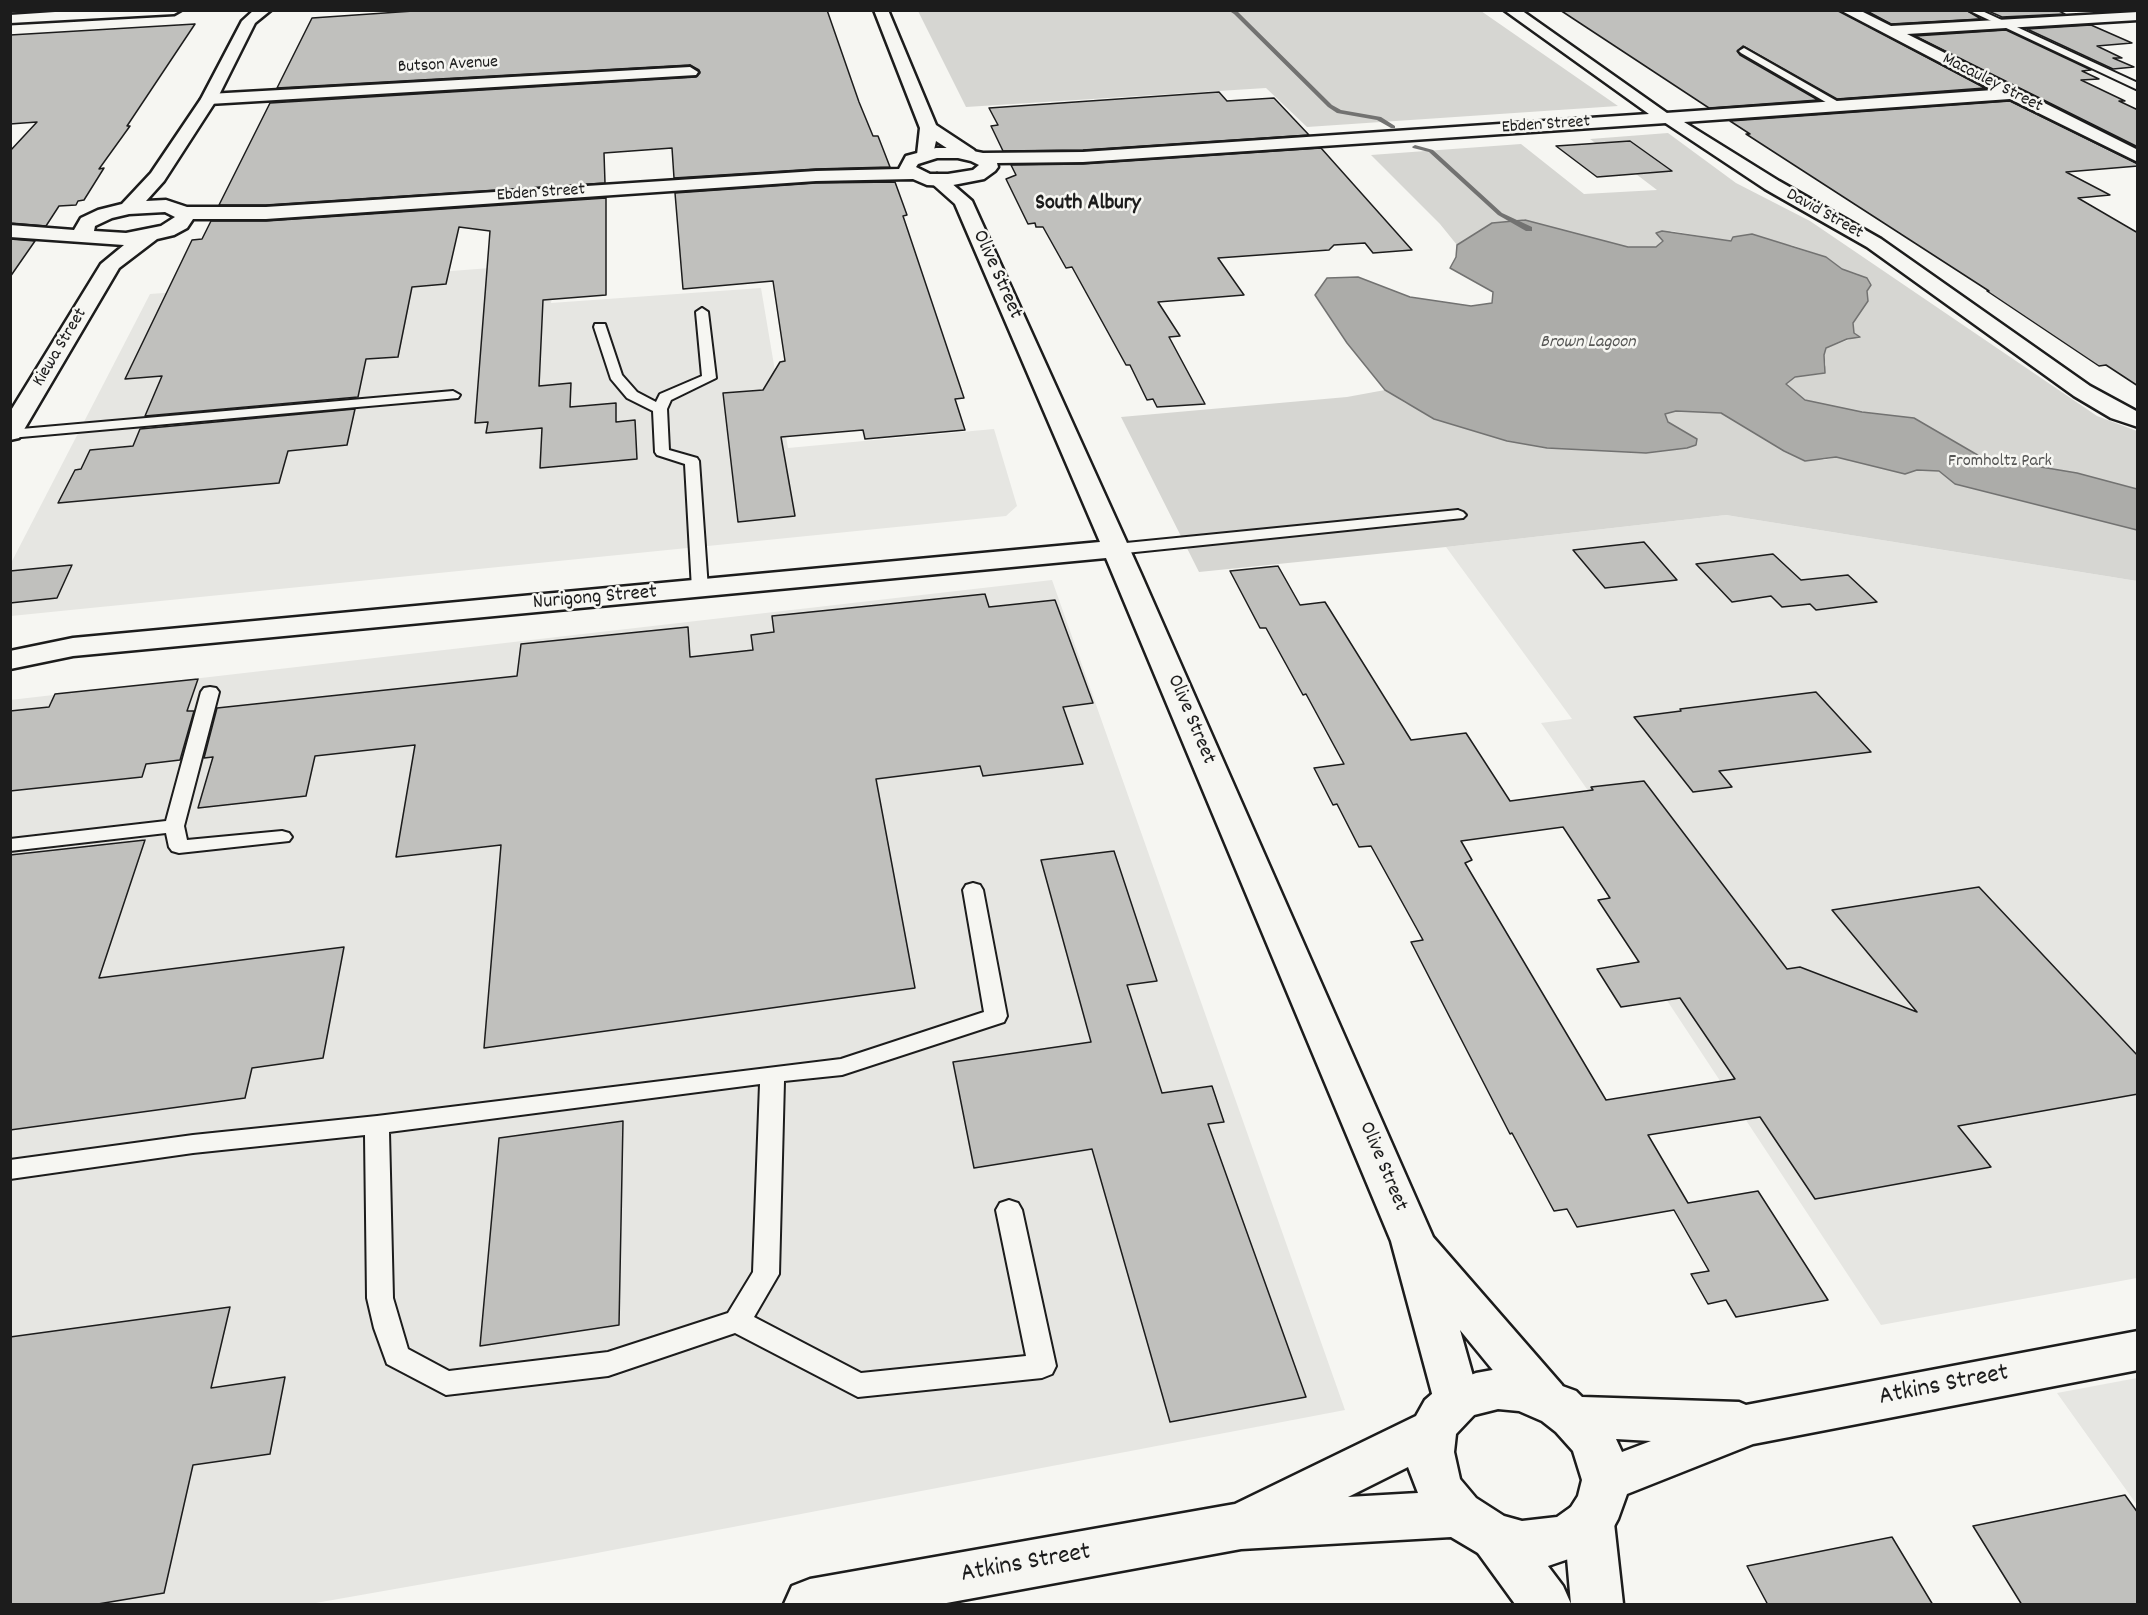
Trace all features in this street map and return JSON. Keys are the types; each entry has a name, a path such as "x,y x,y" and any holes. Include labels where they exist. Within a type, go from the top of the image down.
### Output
{"street":[{"path":"10,19 174,10"},
{"path":"96,231 129,208 158,177 209,99 249,13 264,10"},
{"path":"881,10 929,128 926,155"},
{"name":"David Street","path":"1511,10 1666,118 1772,185 1874,243 2082,391 2119,413 2138,420"},
{"name":"Macauley Street","path":"1847,10 2009,94 2138,157"},
{"path":"2099,10 2138,27"},
{"path":"1887,31 2138,16"},
{"name":"Butson Avenue","path":"209,99 690,72"},
{"name":"Ebden Street","path":"979,164 2009,94"},
{"path":"929,128 979,164"},
{"path":"947,153 979,164 959,180 938,180 910,168 926,155 947,153"},
{"path":"963,201 979,164"},
{"name":"Ebden Street","path":"174,216 266,213 910,168"},
{"path":"158,177 174,216"},
{"name":"Olive Street","path":"938,180 963,201 1116,549 1413,1241 1445,1416"},
{"path":"129,208 174,216"},
{"path":"10,230 96,231 149,236 174,216"},
{"path":"96,231 111,264"},
{"name":"Kiewa Street","path":"10,434 111,264 149,236"},
{"name":"Nurigong Street","path":"10,646 73,647 1116,549"},
{"name":"Nurigong Street","path":"10,660 73,647"},
{"name":"Olive Street","path":"1413,1241 1559,1408"},
{"name":"Atkins Street","path":"1559,1408 1751,1424 2138,1350"},
{"path":"1545,1605 1477,1526 1443,1495 1433,1474 1430,1452 1445,1416 1476,1393 1498,1389 1521,1391 1559,1408 1590,1436 1601,1458 1597,1502 1597,1605"},
{"name":"Atkins Street","path":"1241,1526 1445,1416"},
{"name":"Atkins Street","path":"1597,1502 1751,1424"},
{"path":"1477,1526 1522,1544 1548,1543 1571,1536 1597,1502"},
{"name":"Atkins Street","path":"810,1605 1241,1526 1477,1526"}],"lane":[{"path":"1972,10 2138,87"},
{"path":"1744,51 1839,106"},
{"path":"700,589 692,461 662,452 660,409 665,397 709,378 702,312"},
{"path":"600,327 616,376 632,395 660,409"},
{"path":"10,434 453,395"},
{"path":"1116,549 1458,515"},
{"path":"210,692 174,826 179,847 282,837"},
{"path":"10,845 174,826"},
{"path":"10,1170 193,1144 377,1125 842,1067 996,1016 973,891"},
{"path":"377,1125 380,1298 397,1356 447,1383 608,1364 737,1321 766,1274 772,1074"},
{"path":"737,1321 858,1385 1042,1366 1009,1209"}],"shaded area":[{"path":"556,263 551,303 761,288 788,448 994,429 1017,506 1006,516 11,616 10,565 150,294"},
{"path":"1726,515 2137,581 2137,1278 1881,1325 1641,961 1700,952 1541,723 1572,719 1446,547"},
{"path":"1052,580 1345,1410 576,1557 310,1604 11,1604 10,700"},
{"path":"2138,1378 2137,1505 2057,1393"}],"green space":[{"path":"918,11 1481,11 1618,106 1307,127 1266,88 966,107"},
{"name":"Fromholtz Park","path":"1668,133 1736,183 1810,221 2097,416 2137,431 2137,581 1726,515 1199,572 1121,417 1347,397 1385,390 1405,403 1475,430 1507,441 1547,448 1646,453 1697,439 1667,421 1665,414 1676,411 1700,411 1721,413 1784,451 1824,460 1836,457 1861,461 1913,418 1862,412 1805,400 1786,384 1795,377 1821,374 1826,365 1824,355 1826,348 1859,336 1854,333 1853,323 1868,301 1867,291 1858,274 1842,269 1826,257 1791,245 1731,241 1671,231 1656,247 1628,247 1525,220 1492,223 1457,245 1440,224 1371,155 1521,144 1584,194 1657,190 1590,139"}],"water":[{"name":"Brown Lagoon","path":"1525,220 1628,247 1656,247 1663,241 1656,233 1662,231 1731,241 1733,237 1752,234 1826,257 1842,269 1867,278 1871,285 1867,291 1868,301 1853,323 1854,333 1860,337 1847,339 1826,348 1825,373 1795,377 1786,384 1805,400 1862,412 1914,418 1981,457 2077,473 2137,489 2137,530 1955,484 1939,471 1917,470 1905,474 1836,457 1805,461 1721,413 1676,411 1665,414 1668,422 1697,439 1696,445 1687,448 1646,453 1547,448 1507,441 1434,419 1385,390 1347,343 1315,295 1327,278 1358,277 1410,297 1471,306 1492,303 1493,292 1450,268 1456,257 1457,245 1492,223"}],"building":[{"path":"428,10 827,10 859,102 873,136 878,136 890,167 674,178 672,148 604,153 605,183 266,205 219,205 270,103 696,77 700,73 690,65 277,88 312,18"},
{"path":"1560,10 1838,10 1985,88 1837,99 1743,46 1737,51 1740,55 1818,100 1709,108"},
{"path":"1865,10 1966,10 1981,19 1891,24"},
{"path":"1986,10 2057,10 2065,14 2002,17"},
{"path":"195,24 127,126 130,126 99,169 104,168 84,200 78,201 76,205 59,206 46,226 10,223 10,151 37,122 10,124 10,35"},
{"path":"2091,25 2132,43 2097,46 2122,58 2113,58 2134,67 2113,69 2027,29"},
{"path":"2006,30 2091,70 2082,71 2099,79 2081,80 2125,101 2119,101 2138,110 2138,147 1915,36"},
{"path":"1219,92 1227,101 1274,98 1309,135 1083,150 1003,151 991,126 998,125 989,108"},
{"path":"2010,101 2138,164 2138,166 2066,172 2110,195 2078,198 2138,233 2138,386 2106,365 2099,366 1987,291 1989,291 1746,134 1750,134 1730,121"},
{"path":"1630,141 1672,171 1597,177 1556,146"},
{"path":"1321,148 1412,250 1373,253 1365,243 1334,245 1329,250 1218,258 1244,295 1158,302 1180,336 1169,337 1205,404 1157,407 1153,399 1147,400 1130,365 1126,365 1072,267 1066,268 1043,227 1036,227 1035,223 1028,224 1006,179 1016,175 1011,165 1083,164"},
{"path":"895,182 907,215 903,216 964,398 955,399 965,430 865,439 863,430 781,437 795,516 738,522 723,393 763,390 780,362 785,361 773,281 683,289 675,193 816,183"},
{"path":"606,198 606,295 543,300 539,386 571,383 570,407 616,403 616,422 635,420 637,459 540,468 542,428 486,433 488,422 475,423 490,231 459,227 446,284 412,287 398,357 366,359 358,397 145,416 162,376 125,379 192,240 202,239 211,221 266,221"},
{"path":"10,239 35,241 10,277"},
{"path":"355,409 347,445 288,451 279,483 58,503 75,470 81,469 90,450 133,446 140,429"},
{"path":"1644,542 1677,580 1605,588 1573,550"},
{"path":"1773,554 1801,580 1848,575 1877,602 1816,610 1810,604 1782,607 1771,596 1732,602 1696,564"},
{"path":"72,565 57,598 10,603 10,571"},
{"path":"1278,566 1300,605 1325,602 1411,740 1466,733 1510,801 1593,790 1591,787 1644,781 1787,969 1800,967 1917,1012 1832,910 1979,887 2138,1056 2138,1094 1958,1126 1991,1167 1815,1199 1760,1117 1648,1135 1688,1203 1758,1191 1828,1300 1736,1317 1726,1300 1708,1304 1691,1274 1709,1271 1674,1210 1577,1227 1567,1209 1554,1211 1512,1133 1510,1134 1411,942 1423,940 1371,846 1359,847 1337,804 1333,805 1314,768 1344,764 1306,694 1303,695 1266,628 1260,628 1230,571","holes":["1563,827 1610,898 1598,900 1639,962 1597,969 1621,1007 1680,998 1735,1079 1606,1100 1465,863 1472,860 1461,841"]},
{"path":"985,594 989,607 1055,600 1093,703 1063,707 1083,764 983,776 980,766 876,779 915,988 484,1048 501,845 396,857 415,745 315,756 306,796 198,808 213,757 204,758 217,708 517,676 521,644 688,627 690,657 753,650 751,635 774,632 772,616"},
{"path":"198,679 187,711 194,711 180,760 146,764 142,777 10,791 10,711 49,707 55,694"},
{"path":"1816,692 1871,752 1719,771 1732,787 1693,792 1634,717 1681,711 1680,709"},
{"path":"145,840 99,978 344,947 323,1058 252,1068 245,1098 10,1130 10,855"},
{"path":"1114,851 1157,981 1127,985 1162,1093 1212,1086 1224,1122 1208,1124 1306,1397 1170,1422 1092,1149 974,1168 953,1062 1091,1042 1041,860"},
{"path":"623,1121 619,1325 480,1346 499,1138"},
{"path":"230,1307 211,1388 285,1377 270,1454 193,1465 164,1593 92,1605 10,1605 10,1337"},
{"path":"2125,1495 2138,1513 2138,1605 2022,1605 1973,1526"},
{"path":"1892,1537 1933,1605 1768,1605 1747,1566"}],"waterway":[{"path":"10,13 58,10"},
{"path":"1230,10 1236,13 1330,106 1339,112 1379,118 1393,127"},
{"path":"1415,147 1431,151 1500,214 1529,229"}],"district":[{"name":"South Albury","path":"1088,205"}]}
